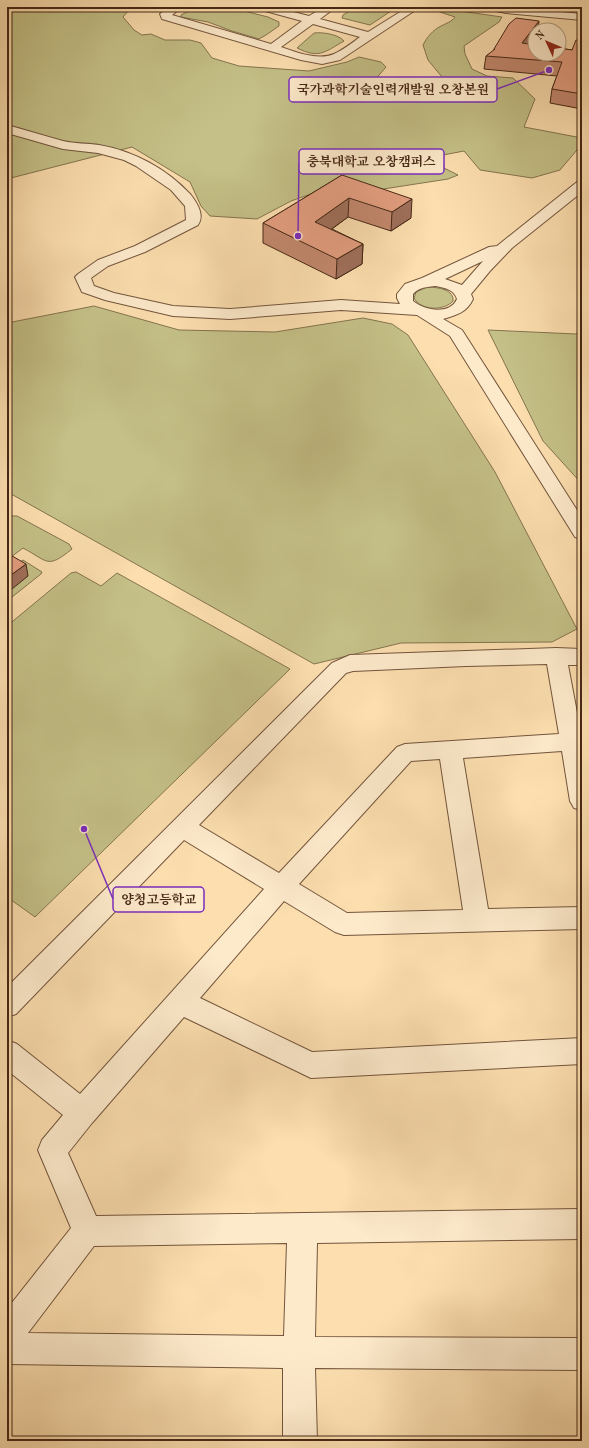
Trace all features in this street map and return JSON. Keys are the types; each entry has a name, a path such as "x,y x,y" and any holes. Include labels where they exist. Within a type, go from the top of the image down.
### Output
{"street":[{"path":"177,7 167,13 166,16 171,20 185,23 197,23 219,30 225,34 309,59 330,59 342,55 410,8"},
{"path":"262,7 368,36"},
{"path":"273,48 310,20 332,7"},
{"path":"490,7 506,10 582,15"},
{"path":"501,7 582,15"},
{"path":"508,20 521,23"},
{"path":"7,129 63,145 98,149 129,157 141,163 176,187 192,205 194,222 140,248 103,263 83,277 87,289 110,297 174,311 216,314 341,305 442,314 459,309 464,305 466,300 464,293 454,286 446,283 426,282"},
{"path":"464,293 482,269 508,244 570,197 582,185"},
{"path":"341,305 409,288 416,284 426,282 508,244"},
{"path":"409,288 405,293 404,298 406,304 456,333 582,532"},
{"path":"456,333 459,309"},
{"path":"556,656 582,801"},
{"path":"7,1005 339,668 350,663 438,658 582,657"},
{"path":"87,1231 52,1150 82,1113 282,887 405,753 572,742"},
{"path":"450,750 477,920"},
{"path":"182,827 344,924 582,918"},
{"path":"180,1002 311,1065 582,1051"},
{"path":"7,1053 82,1113"},
{"path":"87,1231 582,1224"},
{"path":"300,1441 302,1228"},
{"path":"7,1334 87,1231"},
{"path":"7,1348 300,1353 582,1354"}],"shaded area":[{"path":"7,7 140,7 128,11 123,17 134,30 142,35 151,34 165,40 190,40 201,43 212,58 239,66 309,71 347,62 359,57 381,62 386,67 374,81 382,84 398,86 438,82 442,77 428,60 423,45 433,32 455,17 437,11 439,8 502,17 499,22 464,46 465,54 472,69 487,76 513,78 535,99 524,127 582,138 582,144 560,170 532,178 480,170 464,151 443,155 444,168 458,175 448,179 377,190 339,184 291,201 257,219 210,216 201,206 190,182 132,147 7,179"},
{"path":"140,7 151,7 148,9"},
{"path":"228,7 268,17 279,22 279,26 259,39 208,22 181,17 181,15 195,8"},
{"path":"356,7 388,7 394,9 370,25 342,18 343,15"},
{"path":"314,33 330,34 344,41 327,51 317,54 297,48"},
{"path":"431,287 446,290 453,297 453,301 444,307 439,308 427,307 417,302 414,298 416,292"},
{"path":"94,306 179,330 275,332 363,318 392,324 408,335 495,472 577,629 552,642 401,643 314,664 13,495 7,496 7,323"},
{"path":"488,330 576,334 582,331 582,484 543,441"},
{"path":"7,516 17,516 69,544 72,549 57,559 48,561 43,560 23,548 7,560"},
{"path":"23,560 42,572 7,601 7,593 16,565"},
{"path":"76,572 101,586 117,573 290,669 35,917 7,897 7,662 12,658 7,655 7,626 71,573"}],"building":[{"path":"516,18 539,21 527,22 527,37 522,43 527,44 527,59 486,56 495,49 509,24"},
{"path":"576,40 582,41 582,94 552,89 562,62 567,62 567,49 572,50"},
{"path":"342,175 412,199 392,212 349,198 315,222 363,244 337,259 263,223"},
{"path":"7,553 26,564 7,578"}],"place":[{"name":"국가과학기술인력개발원 오창본원","path":"549,70"},
{"name":"충북대학교 오창캠퍼스","path":"298,236"},
{"name":"양청고등학교","path":"84,829"}]}
